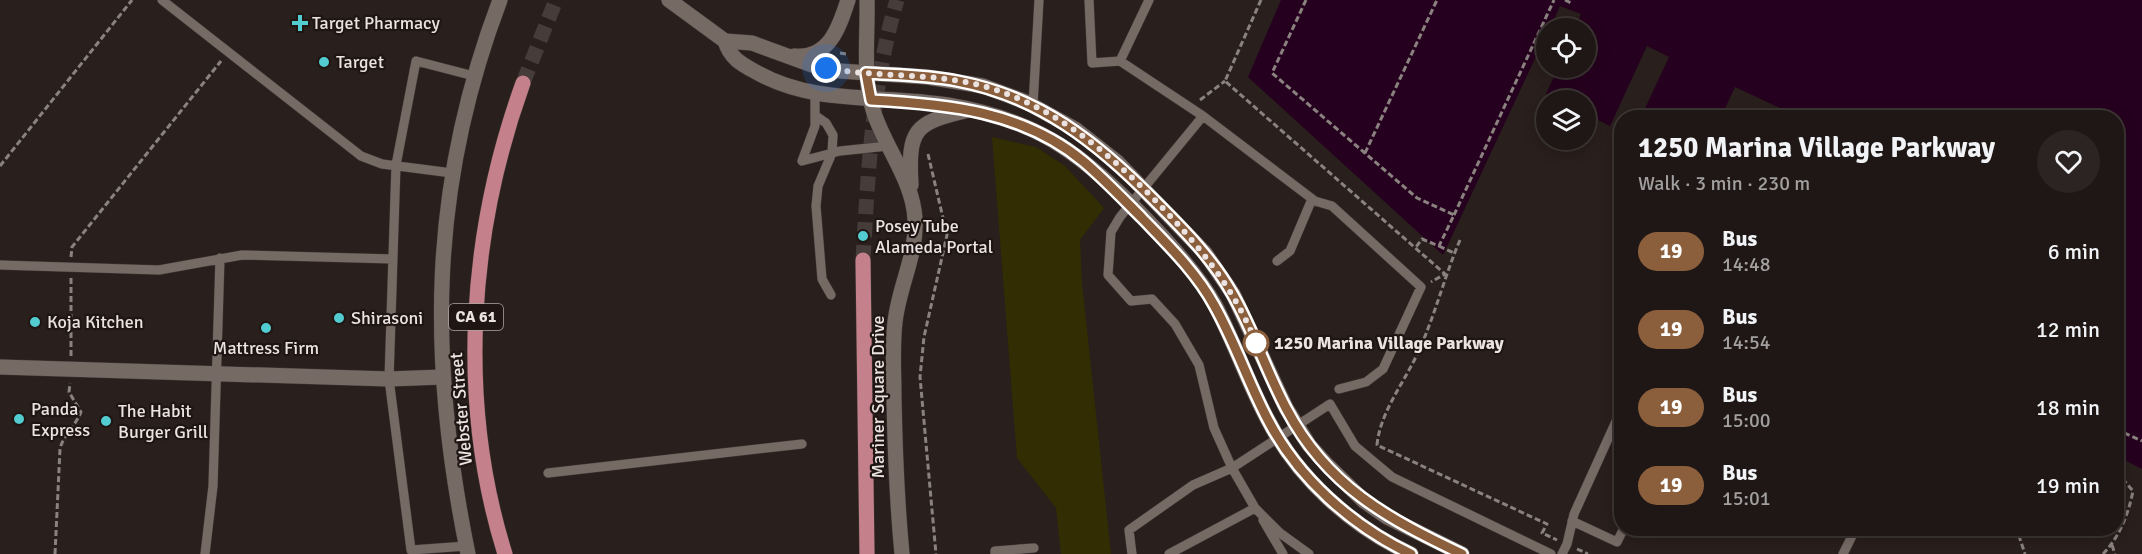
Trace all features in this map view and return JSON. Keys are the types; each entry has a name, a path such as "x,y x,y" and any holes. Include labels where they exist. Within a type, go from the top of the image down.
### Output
{"main road":[{"name":"Webster Street","path":"505,554 490,491 480,425 475,351 481,250 494,178 523,83"},
{"path":"863,260 867,554"}],"street":[{"path":"467,550 449,448 442,377 441,279 452,173 474,76 500,0"},
{"path":"669,0 725,42 729,54 745,66 782,85 815,94 871,100 924,102 971,110 1028,127 1046,136 1083,161 1188,267 1214,305 1278,438 1330,500 1375,535 1411,554"},
{"path":"781,55 802,57 815,54 826,46 840,24 848,0"},
{"name":"Mariner Square Drive","path":"867,0 866,73 871,100 888,146 911,197 915,236 900,298 894,340 895,457 902,554"},
{"path":"725,42 752,43 812,65 866,73 954,80 983,86 1033,105 1075,129 1097,146 1143,189 1194,240 1219,272 1238,305 1297,427 1327,465 1364,501 1412,531 1462,554"},
{"path":"911,197 911,149 921,129 940,115 971,110"},
{"path":"0,367 389,379 442,377"}],"lane":[{"path":"162,0 351,150 371,161 452,173"},
{"path":"1033,105 1039,0"},
{"path":"1089,0 1092,63 1120,61 1203,116 1312,199 1332,206 1397,262 1421,287 1383,369 1366,382 1339,390"},
{"path":"1120,61 1149,0"},
{"path":"467,550 411,550 389,379 396,165 416,61 474,76"},
{"path":"815,94 816,116 802,160 832,153 888,146"},
{"path":"816,116 826,123 833,135 832,153 818,186 816,206 822,279 831,295"},
{"path":"1203,116 1129,205 1111,232 1108,275 1131,301 1152,299 1175,324 1199,364 1204,397 1214,428 1232,468 1283,554"},
{"path":"1277,261 1290,251 1312,199"},
{"path":"0,266 165,270 242,255 393,259"},
{"path":"205,554 213,486 220,258"},
{"path":"1132,554 1129,530 1193,485 1232,468 1330,404 1354,446 1392,477 1551,554"},
{"path":"1562,554 1567,544 1572,521 1614,426"},
{"path":"548,472 802,444"},
{"path":"1169,554 1255,508"},
{"path":"1255,508 1280,533 1309,554"},
{"path":"1572,521 1617,542 1620,536"},
{"path":"1843,554 1852,536"},
{"path":"995,554 995,551 1034,548"}],"path":[{"path":"0,166 132,0"},
{"path":"1191,108 1225,81 1261,0"},
{"path":"1306,0 1272,73 1417,198 1454,215"},
{"path":"1365,153 1437,0"},
{"path":"1439,246 1554,0"},
{"path":"1565,0 1573,4"},
{"path":"55,554 60,449 63,436 77,422 81,412 69,392 72,247 228,52"},
{"path":"840,53 846,54"},
{"path":"1225,81 1445,274"},
{"path":"928,150 947,235 924,337 920,377 936,554"},
{"path":"1416,247 1422,239 1454,253"},
{"path":"1460,240 1445,274 1436,310 1419,351 1391,405 1378,435 1377,445 1547,524 1542,533 1588,554"},
{"path":"2124,433 2142,441"},
{"path":"2124,480 2133,491 2124,522"},
{"path":"2001,536 2019,536 2025,554"},
{"path":"2103,554 2117,536"},
{"path":"2112,545 2115,554"}],"shaded area":[{"path":"1281,0 2142,0 2142,469 2124,460 2124,110 1784,110 1735,87 1724,110 1644,110 1669,57 1647,46 1617,110 1614,110 1610,126 1596,119 1596,90 1548,90 1553,78 1596,78 1596,18 1579,18 1581,14 1560,6 1555,18 1536,18 1536,56 1443,255 1248,77"},
{"path":"992,137 1036,147 1065,166 1104,208 1080,240 1082,283 1111,554 1061,554 1056,508 1017,458"}],"tunnel":[{"path":"523,83 556,0"},
{"path":"863,260 869,162 877,96 897,0"}],"bus line":[{"name":"19","path":"1411,554 1375,535 1351,518 1311,480 1291,456 1268,421 1240,358 1201,284 1172,249 1083,161 1046,136 999,117 948,105 871,100 866,73 954,80 1000,92 1053,115 1117,162 1205,253 1219,272 1244,315 1286,408 1309,445 1364,501 1412,531 1462,554"}],"place":[{"name":"Target Pharmacy","path":"300,23"},
{"name":"Target","path":"324,62"},
{"name":"Posey Tube Alameda Portal","path":"863,236"},
{"name":"Shirasoni","path":"339,318"},
{"name":"Koja Kitchen","path":"35,322"},
{"name":"Mattress Firm","path":"266,328"},
{"name":"1250 Marina Village Parkway","path":"1256,343"},
{"name":"Panda Express","path":"19,419"},
{"name":"The Habit Burger Grill","path":"106,421"}],"route":[{"path":"826,68 954,80 983,86 1033,105 1075,129 1117,162 1205,253 1233,294 1256,343"}]}
